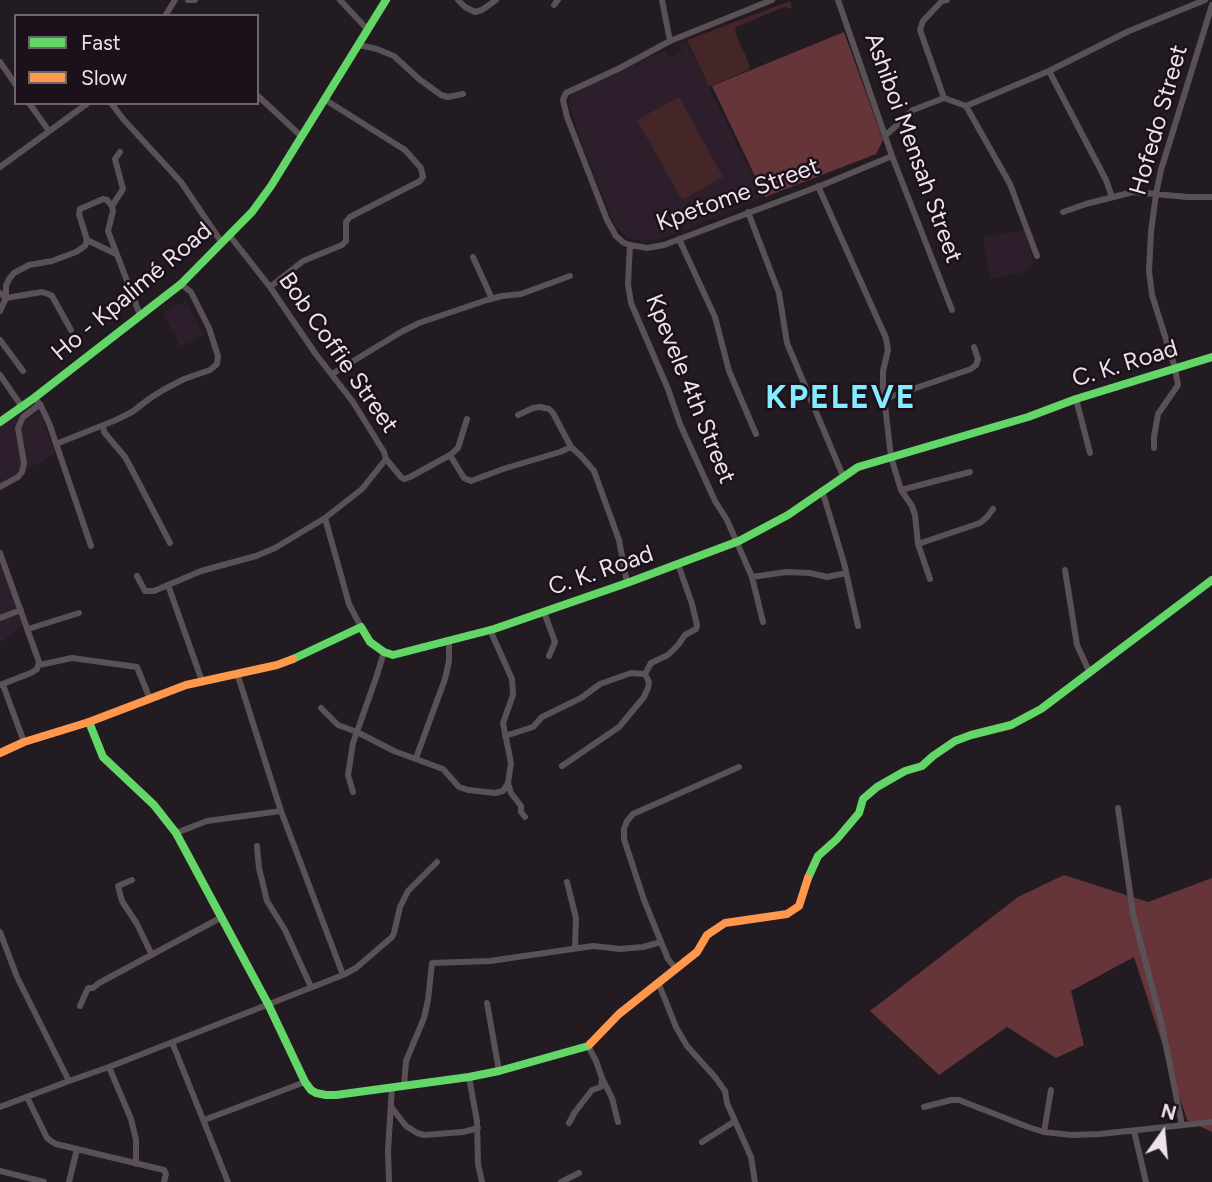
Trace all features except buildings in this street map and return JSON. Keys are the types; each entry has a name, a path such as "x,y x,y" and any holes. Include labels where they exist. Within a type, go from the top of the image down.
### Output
{"street":[{"path":"188,0 195,0"},
{"path":"340,0 368,30"},
{"name":"Ho - Kpalimé Road","path":"0,422 22,407 37,401 180,284 252,212 271,186 386,0"},
{"path":"458,0 475,12 496,0"},
{"path":"662,0 670,41 772,0"},
{"name":"Ashiboi Mensah Street","path":"838,0 892,156 951,310"},
{"path":"944,0 923,21 920,30 944,98"},
{"path":"966,106 1205,0"},
{"name":"Hofedo Street","path":"1175,368 1152,295 1149,271 1151,232 1161,170 1212,5"},
{"name":"Kpetome Street","path":"670,41 620,68 569,90 563,100 567,117 612,230 620,240 630,245 647,247 664,245 892,156"},
{"path":"359,45 394,56 441,95 448,97 463,94"},
{"path":"0,62 14,82"},
{"path":"1049,71 1106,180 1112,197"},
{"path":"259,97 301,136"},
{"path":"886,136 913,110 944,98 966,106 1010,184 1037,256"},
{"path":"270,287 303,261 342,245 346,241 345,226 348,219 423,177 421,168 405,150 324,99"},
{"path":"30,105 49,131"},
{"path":"0,167 85,105"},
{"path":"113,105 181,182 222,243"},
{"path":"112,206 122,188 115,159 120,152"},
{"path":"818,186 886,338 888,350 883,371 884,399 891,457 901,490 915,515 918,544 930,579"},
{"path":"1063,212 1133,192 1212,197"},
{"path":"0,310 6,286 14,273 29,265 52,261 83,248 87,240 79,210 103,199 112,206 108,231 140,315"},
{"path":"748,212 779,293 787,343 843,476"},
{"name":"Bob Coffie Street","path":"168,585 201,571 275,548 325,518 362,489 386,459 353,402 230,236"},
{"path":"679,239 715,317 729,371 756,434"},
{"path":"87,240 116,254"},
{"name":"Kpevele 4th Street","path":"630,245 628,284 631,303 680,424 752,577 763,622"},
{"path":"473,257 492,299"},
{"path":"332,374 419,323 492,299 521,294 570,276"},
{"path":"56,444 132,412 163,390 210,370 217,364 218,356 209,328 191,292 180,284"},
{"path":"3,296 42,292 48,294 52,296 71,330"},
{"path":"0,340 23,371"},
{"path":"884,399 971,369 978,359 974,347"},
{"name":"C. K. Road","path":"384,652 397,655 490,630 627,583 736,542 778,521 858,467 1028,417 1076,399 1212,357"},
{"path":"1154,448 1158,414 1178,385 1175,368"},
{"path":"0,375 22,407"},
{"path":"1076,399 1090,453"},
{"path":"0,487 22,472 24,463 18,434 19,423 37,401 46,413 91,546"},
{"path":"518,415 533,408 549,409 571,447 593,471 619,540 627,583"},
{"path":"386,459 404,479 420,472 460,446 467,419"},
{"path":"103,426 104,432 131,466 170,543"},
{"path":"450,455 464,478 471,481 571,447"},
{"path":"901,490 970,472"},
{"path":"822,490 858,626"},
{"path":"918,544 980,523 993,509"},
{"path":"325,518 349,604 370,642 384,652 353,743 348,775 353,792"},
{"path":"0,553 39,665"},
{"path":"645,674 651,663 668,655 685,635 697,628 678,564"},
{"path":"1065,570 1077,645 1088,671"},
{"path":"752,577 786,572 827,577 846,573"},
{"path":"137,576 148,592 168,585 202,681"},
{"path":"89,722 103,757 155,805 176,834 268,1004 304,1082 311,1090 326,1095 404,1086 499,1071 588,1046 620,1014 697,952 707,935 726,923 788,914 799,906 818,856 859,813 863,799 877,786 922,765 955,741 1011,725 1041,709 1212,580"},
{"path":"0,618 21,610"},
{"path":"544,612 555,642 549,656"},
{"path":"28,629 79,613"},
{"path":"0,752 173,690 276,665 361,628"},
{"path":"490,630 512,679 513,695 503,723 511,763 508,783 510,793 521,806 525,817"},
{"path":"416,758 445,679 450,640"},
{"path":"24,742 2,685 31,673 39,665 72,658 136,667 150,699"},
{"path":"237,673 281,811 343,975"},
{"path":"505,736 533,727 542,717 581,698 600,684 631,673 645,674"},
{"path":"562,766 619,727 644,697 649,682 645,674"},
{"path":"321,708 335,723 394,751 443,769 459,787 495,793 503,791 508,783"},
{"path":"676,969 668,959 644,900 623,833 632,814 739,767"},
{"path":"1118,808 1133,914 1161,1021 1182,1125"},
{"path":"176,834 207,821 281,811"},
{"path":"257,846 267,901 285,930 311,987"},
{"path":"0,1107 343,975 365,962 392,937 400,907 408,891 436,862"},
{"path":"132,880 118,886 122,901 152,955"},
{"path":"567,882 576,918 575,948"},
{"path":"80,1006 88,988 93,988 222,917"},
{"path":"0,932 17,977 69,1080"},
{"path":"404,1086 405,1061 424,1018 432,964 490,961 593,946 613,949 643,947 661,942"},
{"path":"658,982 682,1037 695,1057 723,1088 751,1157 755,1182"},
{"path":"487,1003 499,1071"},
{"path":"172,1042 228,1182"},
{"path":"588,1046 609,1091 618,1122"},
{"path":"109,1067 131,1119 136,1140 136,1164"},
{"path":"469,1077 478,1128 478,1164 482,1182"},
{"path":"569,1123 592,1090 601,1087 602,1078"},
{"path":"204,1119 304,1082"},
{"path":"389,1182 392,1087"},
{"path":"1044,1132 1051,1090"},
{"path":"27,1097 47,1138 56,1144 164,1170 164,1182"},
{"path":"924,1107 951,1100 964,1101 1044,1132 1082,1136 1212,1122"},
{"path":"392,1108 406,1126 424,1135 478,1128"},
{"path":"702,1142 735,1121"},
{"path":"1134,1131 1146,1182"},
{"path":"69,1182 77,1149"},
{"path":"0,1171 44,1182"},
{"path":"561,1182 579,1173"}],"shaded area":[{"path":"790,1 792,9 784,7 736,27 735,32 750,66 748,70 709,87 687,40"},
{"path":"844,32 883,140 876,154 765,197 712,86"},
{"path":"686,42 763,197 656,240 643,241 627,237 615,226 582,145 569,105 571,96 576,91 665,50 669,58 682,51 680,45"},
{"path":"679,97 723,177 682,200 637,120"},
{"path":"1024,230 1033,267 1021,273 990,279 983,237"},
{"path":"186,301 204,335 181,347 163,313"},
{"path":"35,396 55,454 0,486 0,423"},
{"path":"0,555 22,626 0,643"},
{"path":"1064,875 1148,902 1212,878 1212,1132 1187,1120 1134,957 1071,991 1084,1045 1056,1058 1007,1027 939,1075 870,1011 1018,897"}],"traffic: fast":[{"path":"0,422 181,284 252,212 271,186 386,0"},
{"path":"293,659 361,627 370,642 393,655 494,629 739,541 788,515 858,467 1028,417 1076,399 1212,357"},
{"path":"808,878 818,856 837,839 859,813 863,799 877,787 905,771 922,766 955,741 1011,725 1041,709 1212,580"},
{"path":"89,722 103,757 154,805 176,833 311,1090 336,1095 469,1077 499,1071 590,1044"}],"traffic: slow":[{"path":"0,753 186,685 293,659"},
{"path":"590,1044 619,1014 697,952 707,935 725,923 787,914 799,906 808,878"}],"district":[{"name":"KPELEVE","path":"841,399"}]}
